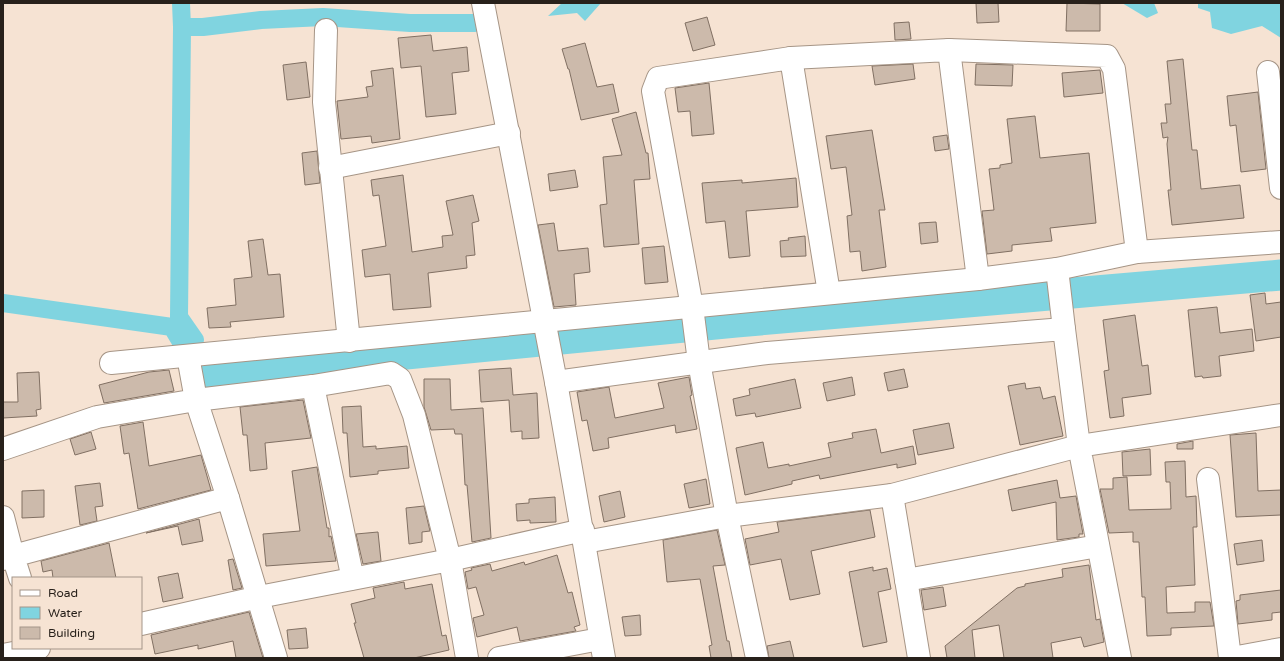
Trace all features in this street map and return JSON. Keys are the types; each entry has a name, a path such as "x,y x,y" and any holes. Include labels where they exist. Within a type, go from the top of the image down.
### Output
{"street":[{"path":"483,3 545,322 584,536 602,649 499,658"},
{"path":"326,30 324,102 348,341"},
{"path":"949,50 978,279"},
{"path":"757,658 727,516 699,362 692,307 653,91 658,78 791,58 949,50 1107,56 1114,69 1137,252"},
{"path":"791,58 829,293"},
{"path":"1268,72 1281,188"},
{"path":"330,168 509,133"},
{"path":"111,363 978,279 1057,269 1137,252 1281,242"},
{"path":"1057,269 1079,446 1120,658"},
{"path":"556,382 766,353 1064,329"},
{"path":"188,356 196,400 228,498 276,658"},
{"path":"3,449 97,418 196,400 313,386 391,373 400,379 414,415 450,560 467,658"},
{"path":"313,386 352,575 350,579"},
{"path":"142,624 258,597 584,536 892,495 1079,446 1281,415"},
{"path":"1208,479 1231,658 1281,649"},
{"path":"892,495 919,658"},
{"path":"8,557 228,498"},
{"path":"3,517 8,557 19,577"},
{"path":"906,580 1098,546"},
{"path":"3,655 34,649"}],"water":[{"path":"562,3 601,3 585,21 577,13 548,16"},
{"path":"1122,3 1154,3 1158,13 1147,18"},
{"path":"1198,3 1281,3 1281,38 1262,26 1231,34 1212,28 1210,12 1198,8"}],"building":[{"path":"976,3 998,3 999,22 977,23"},
{"path":"1067,3 1100,4 1100,31 1066,31"},
{"path":"707,17 715,45 693,51 685,23"},
{"path":"909,22 911,39 895,40 894,23"},
{"path":"431,35 433,51 467,47 469,71 452,73 456,114 426,117 421,66 401,68 398,38"},
{"path":"585,43 597,87 613,84 619,112 581,120 569,69 562,49"},
{"path":"1183,59 1192,150 1197,150 1201,189 1240,185 1244,218 1172,225 1168,190 1171,190 1167,144 1168,137 1163,138 1161,123 1167,123 1165,104 1171,104 1167,61"},
{"path":"306,62 310,97 287,100 283,65"},
{"path":"913,64 915,79 875,85 872,66"},
{"path":"976,64 1013,65 1012,86 975,85"},
{"path":"393,68 400,139 372,143 371,136 341,139 337,101 368,97 366,87 373,86 371,71"},
{"path":"1100,70 1103,93 1064,97 1062,73"},
{"path":"709,83 714,134 692,136 690,111 678,112 675,88"},
{"path":"1258,92 1266,169 1241,172 1236,125 1230,126 1227,96"},
{"path":"636,112 646,153 648,153 650,179 634,180 639,244 604,247 600,205 607,204 603,157 622,155 612,119"},
{"path":"1035,116 1040,158 1089,153 1096,223 1050,228 1052,241 1012,245 1012,251 987,254 982,211 994,210 989,169 1000,168 1000,165 1012,163 1007,119"},
{"path":"872,130 885,210 879,210 886,267 862,271 860,251 850,252 847,216 852,215 846,167 831,169 826,136"},
{"path":"947,135 949,149 935,151 933,137"},
{"path":"317,151 320,183 305,185 302,153"},
{"path":"575,170 578,187 550,191 548,174"},
{"path":"403,175 412,252 443,247 442,236 453,235 446,201 473,195 479,221 472,223 475,255 466,256 467,268 428,273 431,307 393,310 390,274 365,277 362,250 386,246 379,195 373,196 371,180"},
{"path":"796,178 798,207 746,211 750,256 729,258 725,221 706,223 702,183 742,180 742,183"},
{"path":"936,222 938,242 921,244 919,223"},
{"path":"554,223 558,251 588,248 590,272 574,274 576,305 554,307 538,225"},
{"path":"805,236 806,256 781,257 780,241 789,240 788,238"},
{"path":"263,239 268,275 280,274 284,317 230,322 231,327 209,328 207,308 236,305 234,279 252,277 248,241"},
{"path":"664,246 668,282 645,284 642,248"},
{"path":"1265,293 1266,304 1281,302 1281,337 1256,341 1250,295"},
{"path":"1217,307 1220,333 1252,329 1254,351 1219,356 1221,376 1203,378 1202,376 1195,377 1188,310"},
{"path":"1135,315 1142,366 1148,365 1151,394 1122,398 1124,416 1110,418 1104,371 1109,370 1103,320"},
{"path":"511,368 513,395 537,393 539,438 522,439 522,431 511,432 509,400 481,402 479,370"},
{"path":"904,369 908,387 888,391 884,373"},
{"path":"169,370 174,391 104,403 99,385 149,372"},
{"path":"39,372 41,409 36,410 37,416 3,418 3,402 18,402 17,373"},
{"path":"689,377 692,395 690,396 697,429 676,433 675,425 608,438 609,448 593,451 587,420 582,421 577,392 609,387 615,418 664,408 658,383"},
{"path":"852,377 855,395 827,401 823,383"},
{"path":"424,379 450,379 451,410 483,408 491,538 472,542 467,485 465,485 462,434 455,434 454,429 431,430 424,407"},
{"path":"795,379 801,408 756,417 755,413 736,416 733,399 750,395 749,389"},
{"path":"1025,383 1026,389 1040,387 1043,399 1055,396 1063,436 1020,445 1008,386"},
{"path":"303,400 311,438 265,443 267,469 250,471 247,435 243,435 240,407"},
{"path":"361,406 363,447 376,446 376,449 407,446 409,468 378,471 378,474 350,477 347,433 343,433 342,407"},
{"path":"143,422 149,466 201,455 211,490 138,509 129,453 124,454 120,426"},
{"path":"949,423 954,448 918,455 913,430"},
{"path":"876,429 881,453 913,446 916,464 897,468 897,464 820,479 819,475 792,481 792,484 745,495 736,448 763,442 768,468 789,464 789,466 831,457 828,443 853,438 852,433"},
{"path":"91,432 96,449 75,455 70,439"},
{"path":"1256,433 1258,491 1281,490 1281,515 1236,517 1230,435"},
{"path":"1193,441 1193,449 1177,449 1177,444"},
{"path":"1150,449 1151,475 1123,476 1122,452"},
{"path":"1185,461 1186,497 1196,496 1197,527 1193,527 1195,585 1166,587 1167,613 1195,612 1195,602 1210,602 1214,626 1171,628 1171,635 1147,636 1145,597 1142,597 1139,542 1133,542 1133,532 1109,533 1100,489 1113,489 1113,478 1127,477 1129,510 1171,509 1170,482 1166,482 1165,462"},
{"path":"317,467 327,528 329,528 329,537 331,536 336,561 266,566 263,534 300,531 292,471"},
{"path":"706,479 710,504 689,508 684,484"},
{"path":"1057,480 1060,498 1076,496 1083,534 1079,534 1079,537 1057,540 1056,502 1012,511 1008,490"},
{"path":"100,483 103,506 95,507 97,521 80,525 75,486"},
{"path":"44,490 44,517 22,518 22,491"},
{"path":"620,491 625,517 604,522 599,496"},
{"path":"555,497 556,522 530,523 530,520 517,521 516,504 529,503 529,499"},
{"path":"424,506 430,531 422,532 422,542 409,544 406,508"},
{"path":"870,510 875,537 811,551 820,594 790,600 781,559 750,565 745,539 779,532 777,522"},
{"path":"199,519 203,541 182,545 178,526 146,533"},
{"path":"717,530 725,565 713,566 727,641 729,641 732,658 711,658 709,646 712,645 700,579 667,582 663,540"},
{"path":"378,532 381,561 363,564 356,534"},
{"path":"1262,540 1264,561 1237,565 1234,544"},
{"path":"109,543 116,577 53,577 52,570 43,572 41,561"},
{"path":"557,555 568,593 572,592 580,625 574,627 576,631 520,641 517,627 477,637 473,618 484,615 476,587 468,589 465,572 472,570 471,568 490,564 492,571 524,562 525,565"},
{"path":"233,559 242,588 233,590 228,560"},
{"path":"1089,565 1096,620 1100,619 1104,642 1084,647 1081,637 1051,643 1053,658 1004,658 999,625 972,630 975,658 947,658 945,646 1017,588 1025,586 1025,584 1063,577 1062,569"},
{"path":"873,567 873,571 887,568 891,589 878,592 887,642 863,647 849,572"},
{"path":"178,573 183,598 163,602 158,577"},
{"path":"404,582 405,589 432,584 442,636 446,635 449,650 414,658 364,658 354,623 356,623 351,604 375,598 373,588"},
{"path":"943,587 946,606 924,610 921,590"},
{"path":"1281,590 1281,612 1272,613 1272,620 1238,624 1236,601 1240,600 1240,595"},
{"path":"249,612 263,658 236,658 233,641 198,649 198,645 155,654 151,635"},
{"path":"640,615 641,635 625,636 622,617"},
{"path":"306,628 308,648 289,649 287,630"},
{"path":"790,641 794,658 769,658 767,646"}],"waterway":[{"path":"181,3 182,27"},
{"path":"3,303 172,327 181,342 195,340 179,317 182,27 203,27 261,20 323,17 410,23 475,23"},
{"path":"211,373 736,322 1281,275"}]}
